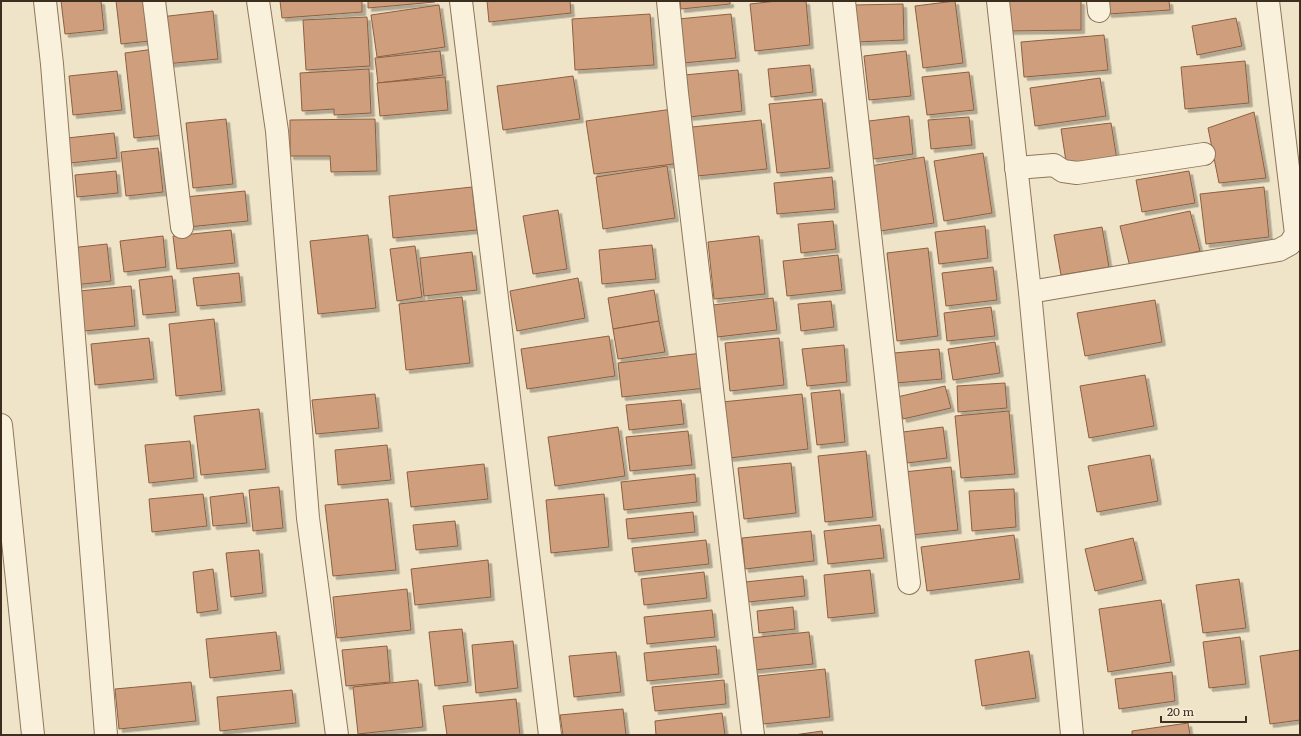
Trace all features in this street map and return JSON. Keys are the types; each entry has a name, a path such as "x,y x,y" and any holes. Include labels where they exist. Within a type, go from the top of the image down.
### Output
{"street":[{"path":"45,1 52,64 106,735"},
{"path":"154,1 182,227"},
{"path":"258,1 277,131 308,518 337,735"},
{"path":"460,1 550,735"},
{"path":"668,1 678,101 753,735"},
{"path":"844,1 909,583"},
{"path":"998,1 1030,292 1072,735"},
{"path":"1030,292 1279,250 1290,244 1296,234 1268,1"},
{"path":"1016,168 1054,165 1063,171 1077,173 1204,154"},
{"path":"1,425 33,735"}],"building":[{"path":"61,1 101,1 104,30 65,34"},
{"path":"116,1 145,1 150,41 121,44"},
{"path":"280,1 362,1 362,12 282,18"},
{"path":"368,1 435,1 435,2 368,8"},
{"path":"487,1 570,1 571,13 489,22"},
{"path":"680,1 730,1 730,4 681,9"},
{"path":"777,1 806,1 810,45 755,51 750,4"},
{"path":"955,1 963,63 923,68 915,6"},
{"path":"1006,1 1081,1 1081,30 1007,31"},
{"path":"1106,1 1169,1 1170,10 1108,14"},
{"path":"903,4 904,40 855,42 854,5"},
{"path":"439,5 445,47 377,57 371,15"},
{"path":"213,11 218,59 165,64 160,17"},
{"path":"650,14 654,65 575,70 572,19"},
{"path":"731,14 736,58 683,63 678,19"},
{"path":"367,17 370,66 306,70 303,20"},
{"path":"1236,18 1242,46 1197,55 1192,26"},
{"path":"1104,35 1108,70 1024,77 1021,42"},
{"path":"154,49 164,135 134,138 125,53"},
{"path":"440,51 443,75 378,83 375,58"},
{"path":"906,51 911,96 869,100 864,56"},
{"path":"1245,61 1249,103 1185,109 1181,67"},
{"path":"810,65 813,92 771,97 768,69"},
{"path":"369,69 371,113 334,115 334,109 302,111 300,73"},
{"path":"738,70 742,111 689,117 684,75"},
{"path":"117,71 122,110 73,115 69,76"},
{"path":"969,72 974,110 927,115 922,77"},
{"path":"573,76 580,119 503,130 497,86"},
{"path":"445,77 448,110 380,116 377,83"},
{"path":"1100,78 1106,116 1035,126 1030,88"},
{"path":"822,99 830,168 777,173 769,104"},
{"path":"673,109 681,163 594,174 586,121"},
{"path":"1254,112 1266,178 1219,183 1208,128"},
{"path":"909,116 913,154 873,159 869,121"},
{"path":"969,117 972,145 931,149 928,120"},
{"path":"226,119 233,184 193,188 186,123"},
{"path":"375,119 377,171 331,172 330,156 290,156 290,120"},
{"path":"761,120 767,169 697,176 692,127"},
{"path":"1111,123 1117,160 1067,168 1061,129"},
{"path":"114,133 117,158 70,163 67,138"},
{"path":"158,148 163,192 126,196 121,152"},
{"path":"983,153 992,213 944,221 934,161"},
{"path":"924,157 934,223 880,231 870,166"},
{"path":"667,166 675,218 603,229 596,177"},
{"path":"116,171 118,193 77,197 75,175"},
{"path":"1189,171 1195,203 1142,212 1136,180"},
{"path":"832,177 835,209 777,214 774,183"},
{"path":"472,187 477,230 393,238 389,196"},
{"path":"1264,187 1269,237 1206,244 1200,194"},
{"path":"245,191 248,221 188,227 185,197"},
{"path":"558,210 567,269 533,274 523,216"},
{"path":"1190,211 1200,251 1130,267 1120,226"},
{"path":"833,221 836,249 801,253 798,224"},
{"path":"985,226 988,258 939,264 935,232"},
{"path":"1102,227 1109,267 1061,275 1054,235"},
{"path":"231,230 235,263 177,269 173,236"},
{"path":"368,235 376,308 318,314 310,241"},
{"path":"163,236 166,267 124,272 120,241"},
{"path":"759,236 765,294 714,299 708,242"},
{"path":"107,244 111,281 74,285 70,248"},
{"path":"652,245 656,279 602,284 599,250"},
{"path":"415,246 422,297 397,301 390,249"},
{"path":"928,248 938,336 897,341 887,253"},
{"path":"472,252 477,290 424,296 420,258"},
{"path":"838,255 842,290 787,296 783,261"},
{"path":"993,267 997,300 946,306 942,273"},
{"path":"239,273 242,302 197,306 193,278"},
{"path":"172,276 176,312 143,315 139,280"},
{"path":"578,278 585,318 517,331 510,291"},
{"path":"131,286 135,326 84,331 79,291"},
{"path":"654,290 659,321 613,329 608,298"},
{"path":"462,297 470,363 406,370 399,304"},
{"path":"773,298 777,330 717,337 713,305"},
{"path":"1155,300 1162,342 1085,356 1077,313"},
{"path":"831,301 834,327 801,331 798,304"},
{"path":"991,307 995,336 947,341 944,313"},
{"path":"214,319 222,391 176,396 169,324"},
{"path":"659,321 665,352 618,359 613,329"},
{"path":"609,336 615,376 527,389 521,349"},
{"path":"149,338 154,379 95,385 91,344"},
{"path":"779,338 784,385 730,391 725,343"},
{"path":"995,342 1000,373 953,380 948,349"},
{"path":"844,345 847,382 807,386 802,349"},
{"path":"939,349 942,379 896,383 894,353"},
{"path":"702,353 706,388 622,397 618,363"},
{"path":"1145,375 1154,426 1089,438 1080,386"},
{"path":"1005,383 1007,408 958,412 957,386"},
{"path":"945,386 951,408 903,419 897,397"},
{"path":"840,390 845,442 817,445 811,393"},
{"path":"375,394 379,428 316,434 312,400"},
{"path":"802,394 808,449 729,458 722,402"},
{"path":"681,400 684,424 629,430 626,405"},
{"path":"259,409 266,469 201,475 194,416"},
{"path":"1009,411 1015,474 961,478 955,416"},
{"path":"618,427 625,476 555,486 548,437"},
{"path":"943,427 947,458 907,463 903,432"},
{"path":"688,431 692,465 630,471 626,437"},
{"path":"190,441 194,478 149,483 145,445"},
{"path":"387,445 391,480 338,485 335,450"},
{"path":"866,451 873,517 825,522 818,456"},
{"path":"1150,455 1158,501 1097,512 1088,466"},
{"path":"791,463 796,513 744,519 738,468"},
{"path":"484,464 488,499 411,507 407,472"},
{"path":"951,467 958,530 911,535 904,472"},
{"path":"695,474 697,502 624,510 621,482"},
{"path":"279,487 283,528 253,531 249,490"},
{"path":"1014,489 1016,527 972,531 969,491"},
{"path":"243,493 247,523 213,526 210,497"},
{"path":"203,494 207,526 152,532 149,499"},
{"path":"604,494 609,547 551,553 546,500"},
{"path":"388,499 396,570 333,576 325,505"},
{"path":"693,512 695,532 628,539 626,519"},
{"path":"455,521 458,546 416,550 413,525"},
{"path":"880,525 884,558 828,564 824,531"},
{"path":"811,531 814,561 745,569 742,538"},
{"path":"1014,535 1020,579 927,591 921,547"},
{"path":"1133,538 1143,580 1095,591 1085,549"},
{"path":"706,540 709,564 635,572 632,548"},
{"path":"259,550 263,593 231,597 226,553"},
{"path":"488,560 491,597 415,605 411,569"},
{"path":"213,569 218,610 197,613 193,572"},
{"path":"870,570 875,613 828,618 824,575"},
{"path":"704,572 707,598 644,605 641,579"},
{"path":"803,576 805,596 748,602 745,582"},
{"path":"1239,579 1246,628 1203,633 1196,585"},
{"path":"407,589 411,630 337,638 333,597"},
{"path":"1161,600 1171,662 1108,672 1099,609"},
{"path":"793,607 795,629 759,633 757,611"},
{"path":"712,610 715,637 647,644 644,617"},
{"path":"462,629 468,682 435,686 429,632"},
{"path":"276,632 281,670 210,678 206,639"},
{"path":"809,632 813,664 754,670 750,638"},
{"path":"1240,637 1246,684 1209,688 1203,642"},
{"path":"513,641 518,688 476,693 472,645"},
{"path":"387,646 390,682 346,686 342,650"},
{"path":"716,646 719,674 647,681 644,653"},
{"path":"1300,650 1300,720 1270,724 1260,656"},
{"path":"1029,651 1036,698 982,706 975,660"},
{"path":"616,652 621,692 574,697 569,656"},
{"path":"825,669 830,717 763,724 758,676"},
{"path":"1172,672 1175,701 1119,709 1115,679"},
{"path":"418,680 423,727 358,734 353,687"},
{"path":"724,680 726,704 655,711 652,687"},
{"path":"191,682 196,721 119,729 115,689"},
{"path":"292,690 296,723 220,731 217,697"},
{"path":"516,699 520,735 447,735 443,706"},
{"path":"623,709 626,735 563,735 560,715"},
{"path":"722,713 725,735 656,735 655,721"},
{"path":"1188,723 1190,735 1132,735 1132,731"},
{"path":"822,731 823,735 794,735"}]}
